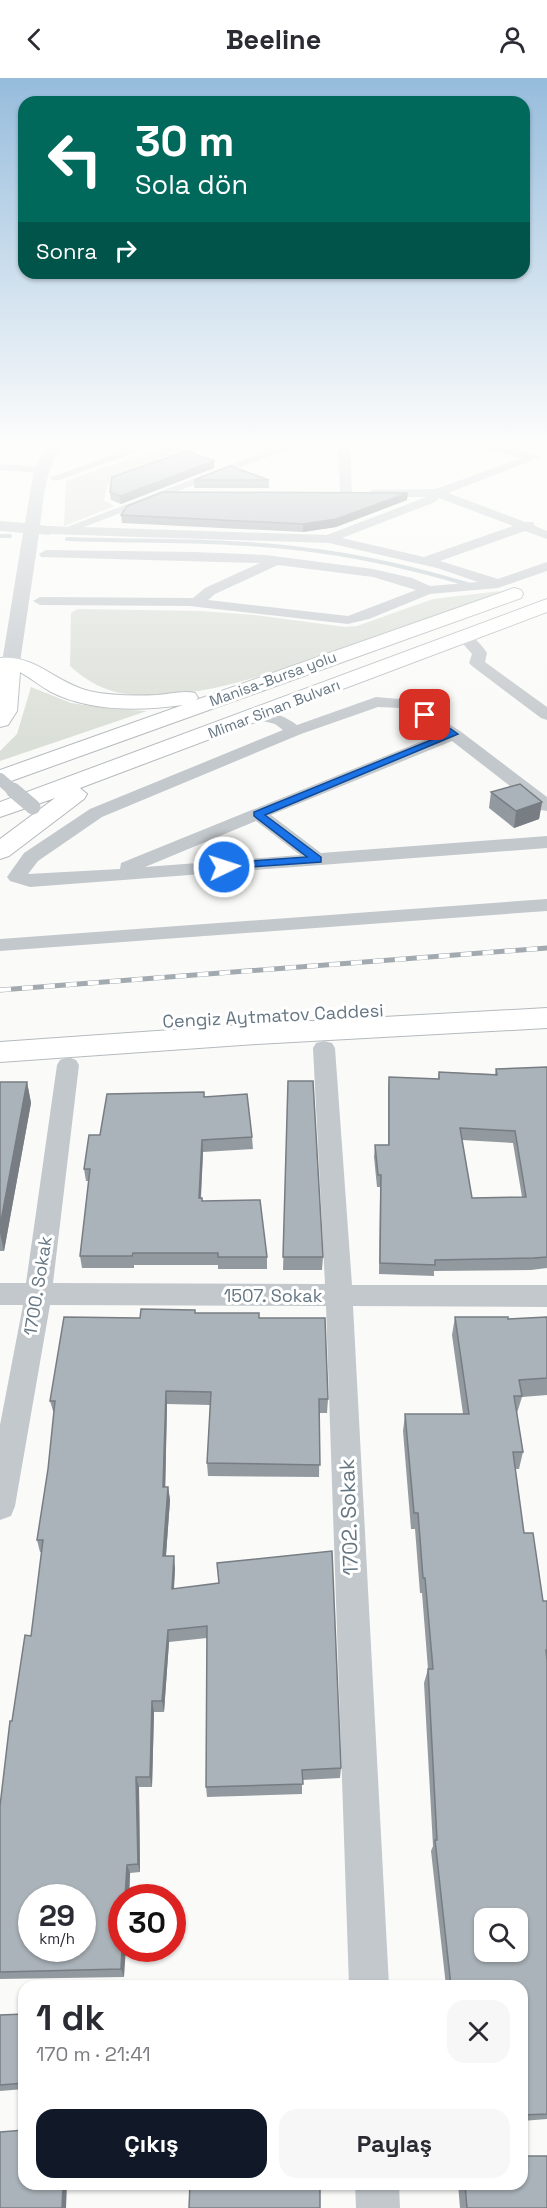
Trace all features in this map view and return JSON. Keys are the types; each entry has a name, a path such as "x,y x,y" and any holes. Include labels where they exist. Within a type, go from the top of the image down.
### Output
{"main road":[{"name":"Manisa-Bursa yolu","path":"0,778 262,682 547,583"},
{"name":"Mimar Sinan Bulvarı","path":"0,810 257,716 547,605"},
{"path":"2,711 14,661 54,685 83,696 125,701 175,700 214,694 262,682"},
{"path":"0,851 54,809 110,770"},
{"path":"0,1069 324,1047 423,1037 542,1013"},
{"name":"Cengiz Aytmatov Caddesi","path":"0,1032 542,1013"},
{"name":"Cengiz Aytmatov Caddesi","path":"0,1052 542,1013"}],"street":[{"path":"14,661 29,543"},
{"path":"52,543 46,560 225,557 377,573 415,583 428,590"},
{"path":"348,543 426,561 498,584"},
{"path":"426,561 475,543"},
{"path":"196,603 210,591 275,561"},
{"path":"37,622 41,595 196,603 348,620 364,616 428,590 498,584 547,566"},
{"path":"464,637 480,653 477,663 546,713"},
{"path":"292,702 304,716 321,721"},
{"path":"547,806 453,734 405,703 376,702 295,731 96,813 31,858 16,878 30,881 547,842"},
{"path":"257,716 280,720 295,731"},
{"path":"108,875 453,734"},
{"path":"0,778 33,807"},
{"path":"258,814 317,859"},
{"path":"0,945 547,906"},
{"name":"1702. Sokak","path":"324,1047 339,1296 369,1980"},
{"name":"1700. Sokak","path":"0,1506 38,1295 68,1065"},
{"name":"1507. Sokak","path":"0,1294 547,1296"},
{"path":"377,2190 378,2208"}],"shaded area":[{"path":"501,591 294,665 260,676 192,692 160,696 122,694 83,677 70,666 71,613 78,609 199,611 255,615 345,627 357,626 433,599"},
{"path":"31,687 71,703 147,711 0,761 0,751 17,734"}],"building":[{"path":"520,784 542,802 516,811 491,792"},
{"path":"547,1067 547,1257 435,1260 435,1265 380,1263 381,1175 378,1175 375,1145 389,1145 389,1077 439,1079 439,1072 497,1075 496,1069","holes":["460,1128 515,1131 526,1197 472,1198"]},
{"path":"288,1081 313,1081 323,1257 283,1257"},
{"path":"0,1082 27,1082 0,1226"},
{"path":"204,1092 204,1097 247,1094 252,1137 202,1140 199,1198 202,1198 202,1201 260,1200 267,1257 218,1257 218,1253 133,1253 132,1256 80,1256 90,1169 84,1169 89,1135 100,1135 107,1094"},
{"path":"141,1309 195,1310 195,1313 259,1313 259,1318 325,1318 328,1399 319,1399 320,1465 207,1463 211,1392 166,1391 163,1487 168,1487 163,1556 174,1556 172,1589 219,1583 217,1563 332,1551 341,1768 302,1770 303,1784 206,1787 207,1626 168,1630 162,1701 152,1701 150,1777 136,1777 138,1864 127,1865 126,1884 108,1884 108,1962 121,1962 121,1969 0,1972 0,1806 10,1721 12,1721 25,1635 31,1636 43,1540 37,1540 55,1401 50,1401 64,1317 140,1318"},
{"path":"455,1317 508,1317 508,1319 547,1317 547,1378 519,1380 522,1396 514,1396 523,1452 513,1452 524,1533 533,1533 543,1601 547,1601 547,2114 528,2115 528,1980 450,1980 435,1840 437,1840 428,1669 433,1669 418,1513 414,1513 405,1414 469,1414"},
{"path":"18,2014 18,2084 0,2085 0,2015"},
{"path":"18,2130 18,2190 63,2190 62,2208 0,2208 0,2132"},
{"path":"528,2156 547,2156 547,2208 467,2208 466,2190 528,2190"},
{"path":"190,2190 320,2190 320,2208 189,2208"}],"waterway":[{"path":"237,543 337,554 414,569 470,585"}],"railway":[{"path":"0,990 547,948"}],"route":[{"path":"224,867 317,859 258,814 453,734 425,715"}]}
